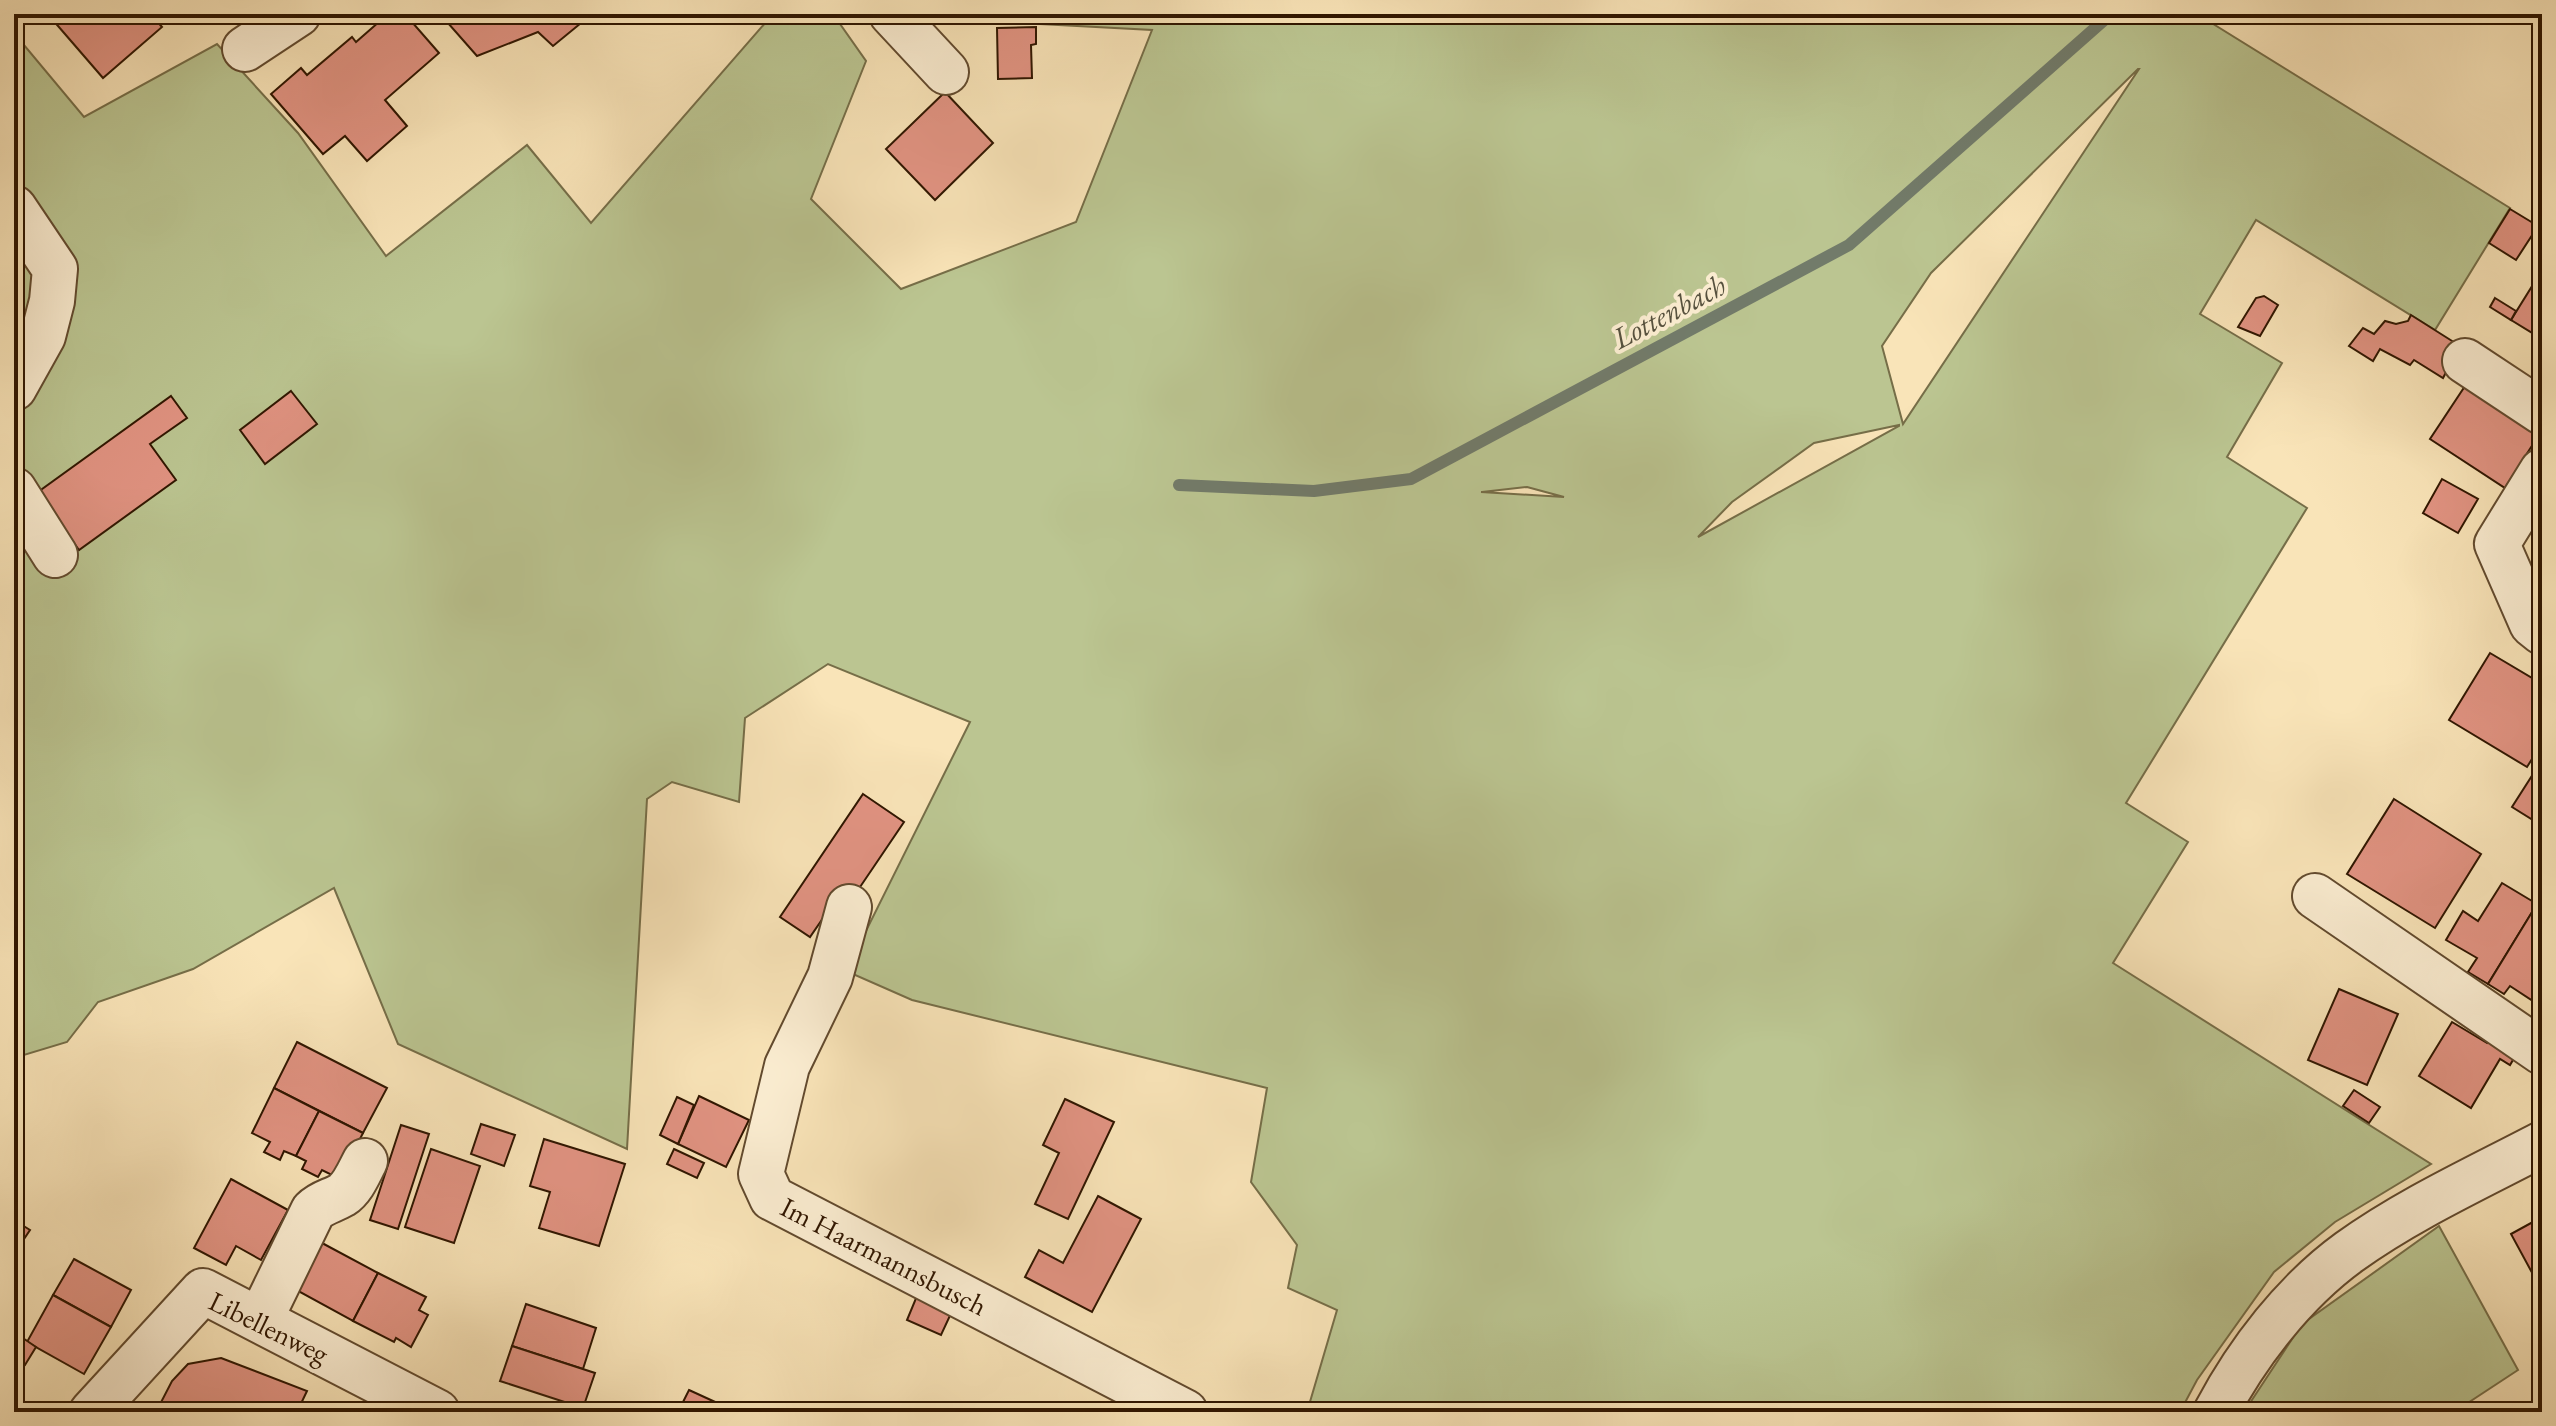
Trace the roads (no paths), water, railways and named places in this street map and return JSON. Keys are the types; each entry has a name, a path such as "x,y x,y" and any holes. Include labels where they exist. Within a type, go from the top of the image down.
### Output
{"street":[{"path":"245,49 298,14"},
{"path":"892,14 946,72"},
{"path":"14,208 55,269 52,301 43,336 14,388"},
{"path":"2465,361 2542,412"},
{"path":"2542,471 2497,544 2532,624 2542,632"},
{"path":"14,490 55,555"},
{"path":"2315,896 2542,1052"},
{"name":"Im Haarmannsbusch","path":"849,907 830,977 787,1066 761,1174 772,1198 1185,1412"},
{"path":"2216,1412 2228,1389 2266,1336 2305,1290 2347,1254 2399,1219 2542,1144"},
{"path":"260,1320 313,1211 321,1203 342,1195 350,1188 365,1161"},
{"name":"Libellenweg","path":"92,1412 203,1291 437,1412"}],"waterway":[{"name":"Lottenbach","path":"1179,485 1314,491 1411,479 1849,245 2111,14"}]}
